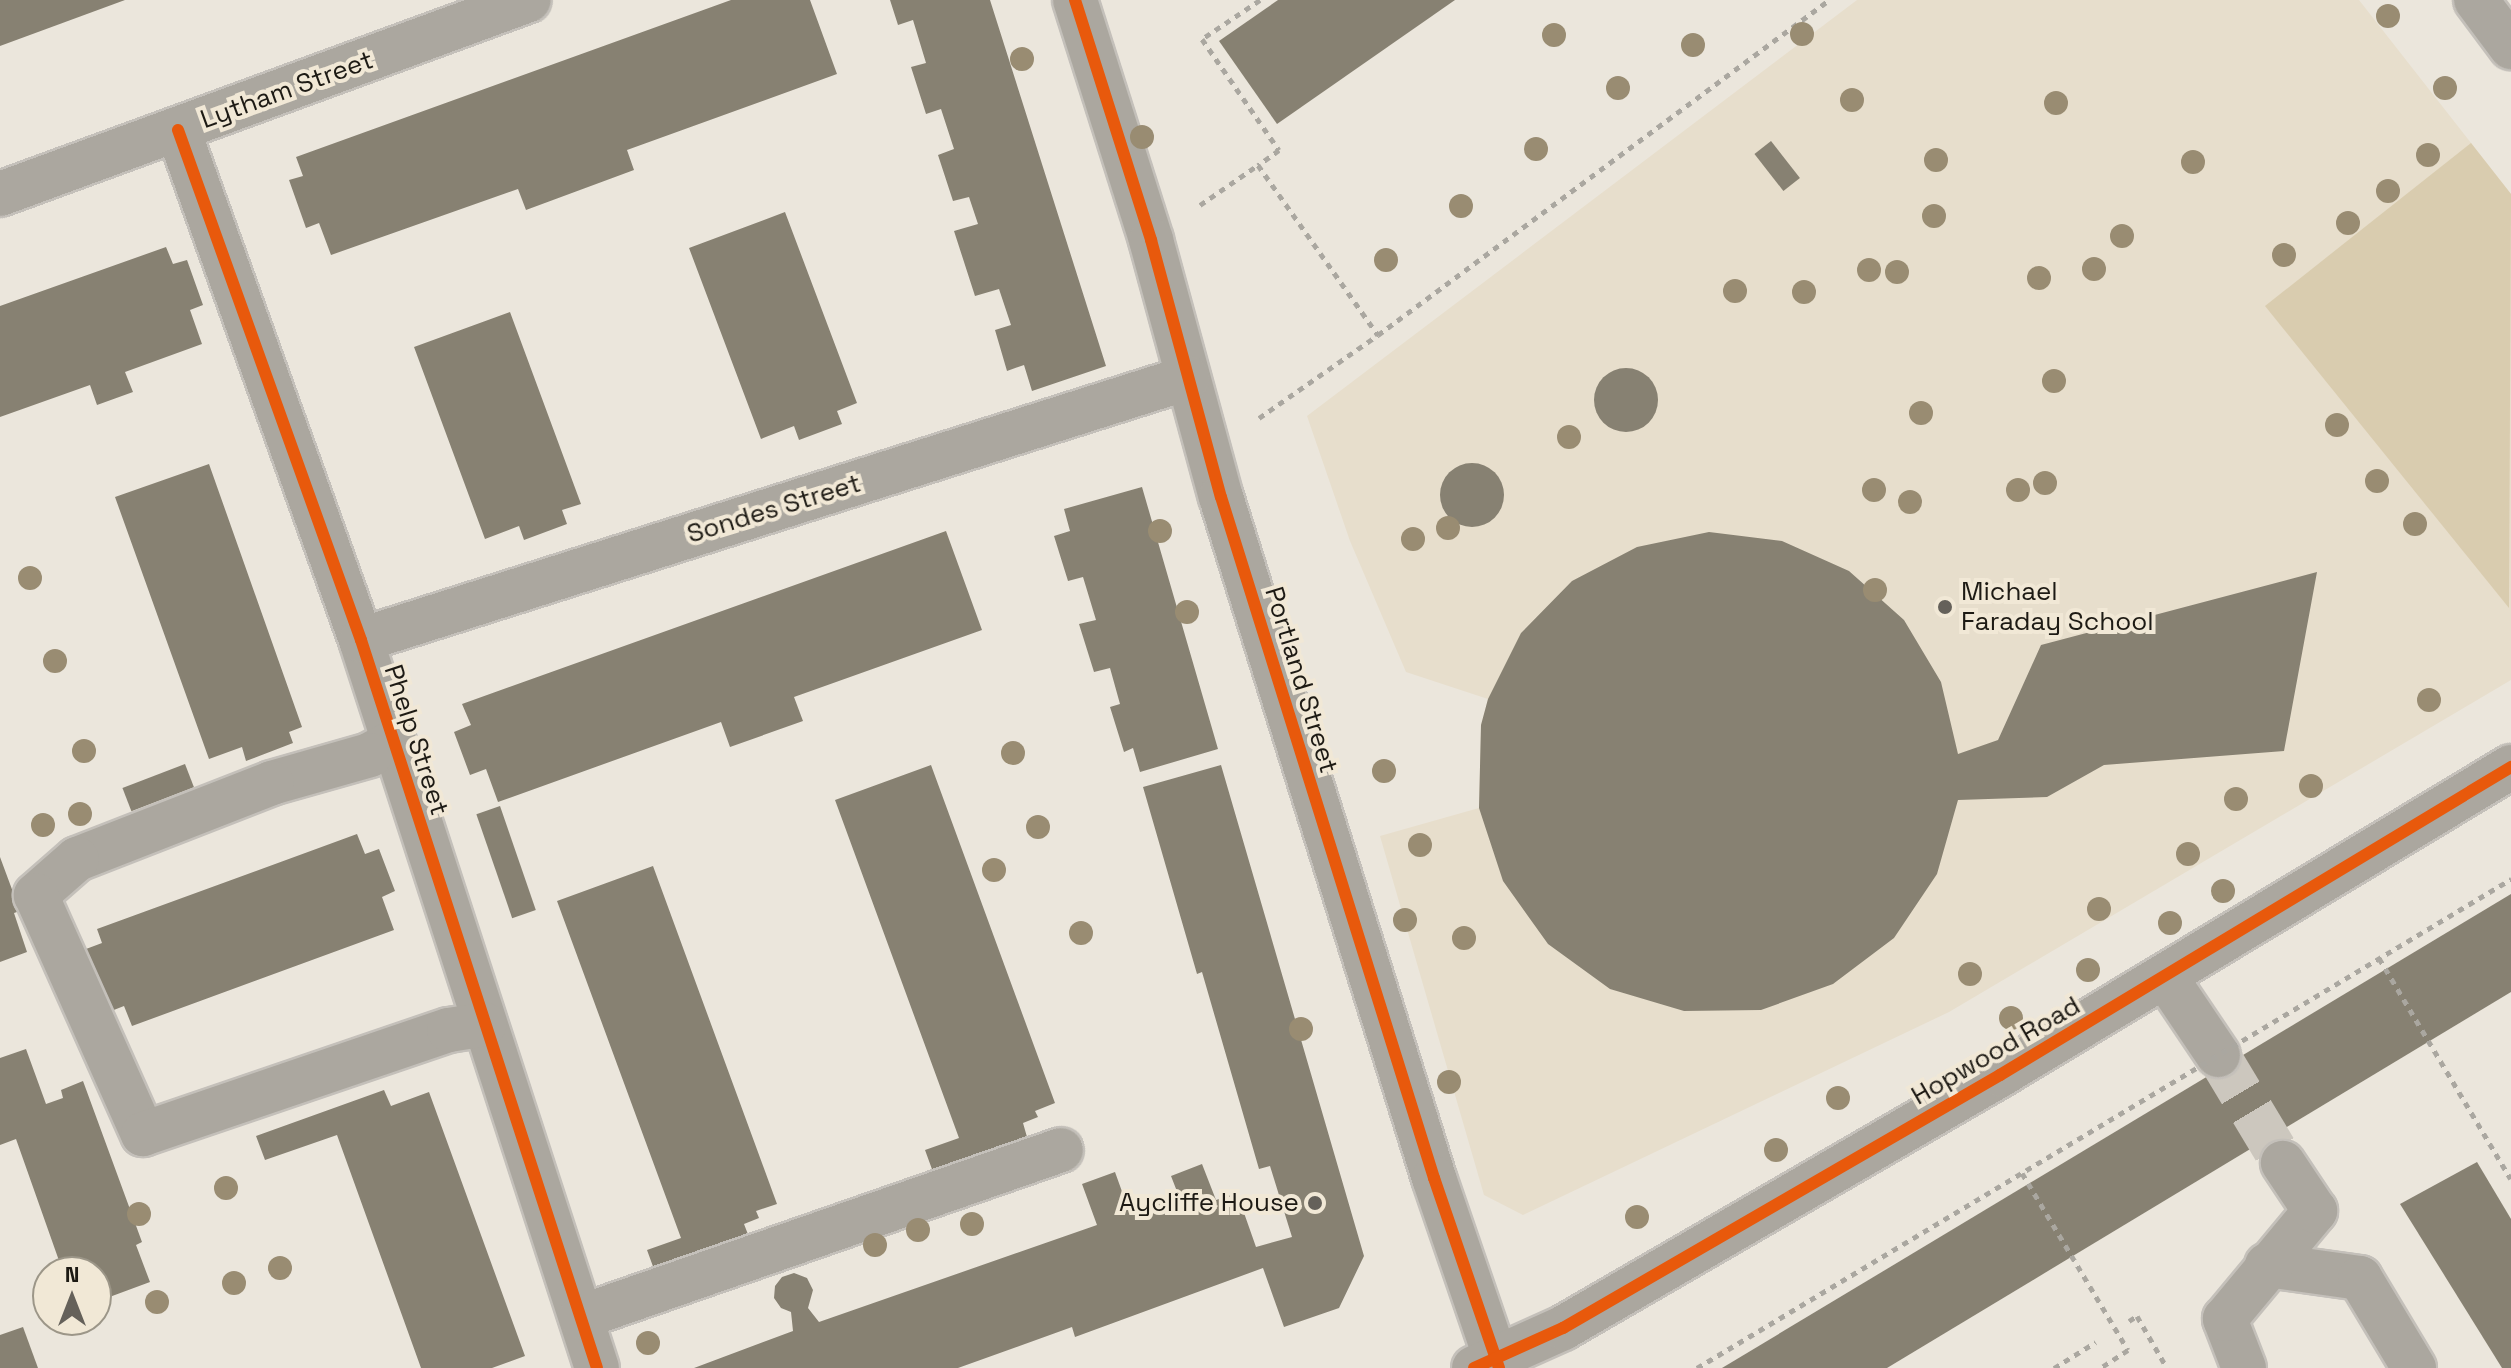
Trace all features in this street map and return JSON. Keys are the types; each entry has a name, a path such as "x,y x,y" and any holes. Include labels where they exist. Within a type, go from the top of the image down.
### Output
{"street":[{"name":"Lytham Street","path":"0,194 529,0"},
{"path":"2476,0 2511,47"},
{"name":"Portland Street","path":"1086,5 1208,453 1434,1178 1489,1365"},
{"name":"Phelp Street","path":"178,130 361,640 597,1368"},
{"name":"Sondes Street","path":"361,640 1187,378"},
{"path":"393,742 370,755 272,783 77,859 36,895 143,1134 449,1030 485,1024"},
{"name":"Hopwood Road","path":"1489,1365 1563,1328 2166,978 2511,767"},
{"path":"2166,978 2218,1055"},
{"path":"581,1317 1061,1150"},
{"path":"2244,1368 2225,1319 2315,1211 2283,1163"},
{"path":"2267,1265 2360,1278 2414,1368"}],"path":[{"path":"1151,240 1279,150 1202,39 1260,0"},
{"path":"1208,453 1378,335 1829,0"},
{"path":"1258,165 1378,335"},
{"path":"1697,1368 2511,879"},
{"path":"2379,958 2511,1179"},
{"path":"2022,1173 2128,1350 2100,1368"},
{"path":"2129,1321 2137,1316 2167,1368"},
{"path":"2054,1368 2096,1342"}],"shaded area":[{"name":"Michael Faraday School","path":"1857,0 2359,0 2511,194 2511,680 1949,1012 1523,1215 1484,1195 1380,836 1479,808 1481,725 1488,699 1406,672 1350,541 1307,416"},
{"path":"2471,143 2511,194 2509,608 2265,306"}],"building":[{"path":"0,0 125,0 0,46"},
{"path":"731,0 810,0 837,74 627,150 634,170 526,210 518,189 331,255 319,223 306,228 289,180 303,176 296,157"},
{"path":"890,0 990,0 1106,366 1032,391 1024,365 1007,371 995,330 1011,325 999,289 975,296 954,231 978,224 969,197 953,201 938,155 954,149 941,109 926,114 911,67 926,63 913,20 898,25"},
{"path":"1278,0 1455,0 1277,124 1219,41"},
{"path":"1771,141 1800,178 1783,191 1754,154"},
{"path":"785,212 857,403 837,411 842,424 799,440 794,426 761,439 689,248"},
{"path":"166,247 173,264 187,260 203,305 190,310 202,344 125,372 133,392 97,405 90,385 0,417 0,306"},
{"path":"510,312 581,504 562,510 567,524 524,540 519,526 485,539 414,347"},
{"path":"1626,368 1644,374 1652,382 1658,400 1652,418 1644,426 1626,432 1608,426 1600,418 1594,400 1600,382 1608,374"},
{"path":"1472,463 1490,469 1498,477 1504,495 1498,513 1490,521 1472,527 1454,521 1446,513 1440,495 1446,477 1454,469"},
{"path":"209,464 302,727 289,732 293,743 246,761 242,747 209,759 115,497"},
{"path":"1142,487 1218,749 1140,772 1133,748 1124,752 1110,707 1120,704 1110,668 1094,672 1079,624 1096,620 1083,577 1068,581 1054,536 1070,531 1064,509"},
{"path":"946,531 982,630 794,697 803,721 730,747 721,722 498,802 486,769 470,775 454,732 471,725 462,704"},
{"path":"1709,532 1782,541 1849,571 1904,620 1941,682 1958,754 1998,740 2041,645 2317,572 2284,751 2104,765 2047,797 1958,800 1937,874 1894,938 1833,984 1761,1010 1684,1011 1610,989 1548,944 1503,881 1479,808 1481,725 1488,699 1521,633 1572,581 1637,547"},
{"path":"185,764 194,787 131,811 122,788"},
{"path":"931,765 1055,1103 1035,1111 1038,1117 1023,1123 1027,1137 933,1172 925,1150 959,1138 835,800"},
{"path":"1221,765 1364,1256 1339,1308 1284,1327 1263,1268 1075,1337 1072,1327 958,1368 694,1368 793,1331 791,1312 781,1308 774,1298 775,1286 782,1277 794,1273 807,1278 813,1290 808,1308 819,1322 1097,1225 1082,1184 1115,1172 1129,1211 1178,1194 1171,1176 1202,1164 1216,1200 1237,1193 1256,1247 1292,1237 1270,1166 1259,1169 1202,972 1197,974 1143,787"},
{"path":"500,806 536,910 512,918 476,814"},
{"path":"357,834 365,854 379,849 395,891 382,897 394,930 132,1026 124,1006 101,1015 78,952 102,943 97,929"},
{"path":"0,857 20,911 14,913 27,952 0,962"},
{"path":"653,866 777,1204 756,1211 759,1218 744,1224 749,1237 655,1272 647,1250 681,1238 557,901"},
{"path":"2511,894 2511,992 1887,1368 1722,1368"},
{"path":"26,1049 46,1104 63,1098 61,1090 83,1081 142,1242 136,1245 150,1282 112,1296 112,1256 57,1256 16,1139 0,1145 0,1058"},
{"path":"384,1090 391,1106 429,1092 525,1356 492,1368 421,1368 337,1135 265,1160 256,1136"},
{"path":"2477,1162 2511,1219 2511,1368 2502,1368 2400,1204"},
{"path":"23,1327 38,1368 0,1368 0,1335"}],"tunnel":[{"path":"2218,1055 2283,1163"}],"cycle path":[{"path":"1075,0 1151,240 1221,497 1434,1178 1499,1368"},
{"path":"178,130 361,640 597,1368"},
{"path":"1474,1368 1563,1328 2000,1075 2511,767"}],"place":[{"name":"Michael Faraday School","path":"1945,607"},
{"name":"Aycliffe House","path":"1315,1203"}]}
